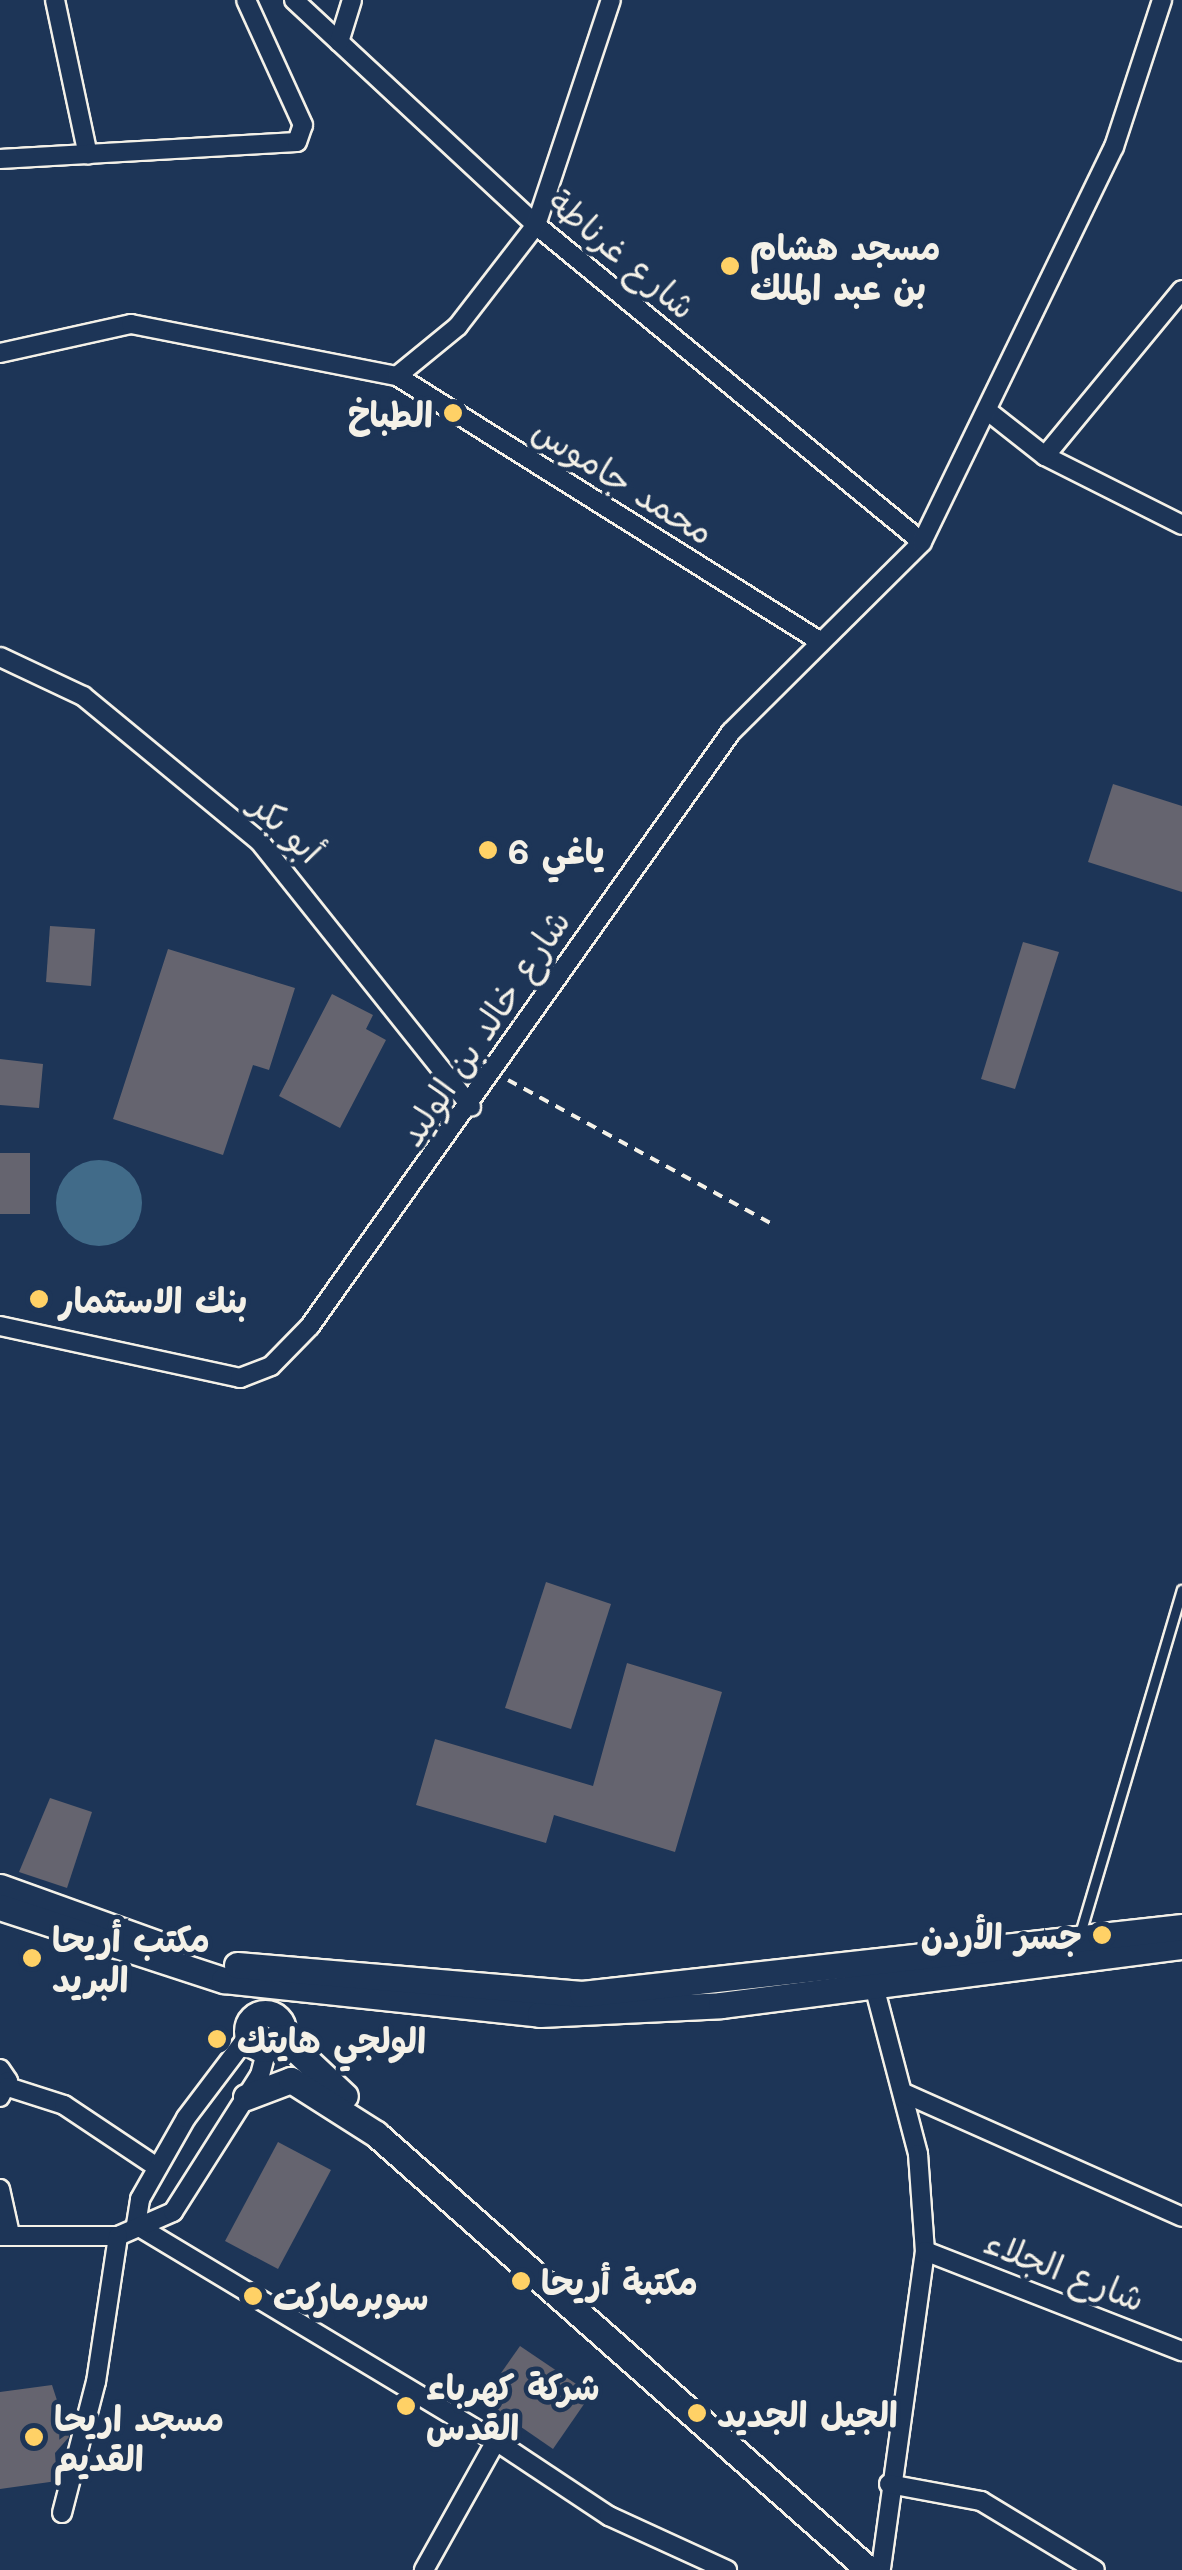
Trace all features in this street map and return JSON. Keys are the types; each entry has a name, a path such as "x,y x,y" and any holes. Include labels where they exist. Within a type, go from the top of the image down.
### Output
{"main road":[{"path":"0,1887 174,1950 269,1990 582,1994 1182,1927"},
{"path":"0,1907 164,1964 269,1990 615,2015 1182,1946"},
{"path":"269,1990 280,2020 259,2044 263,2084 310,2088 376,2134"},
{"path":"259,2044 376,2134 869,2570"}],"street":[{"path":"56,0 88,156"},
{"path":"0,159 288,144 303,136 246,0"},
{"name":"شارع غرناطة","path":"294,0 536,225 922,542"},
{"path":"340,42 352,0"},
{"path":"397,376 428,352 536,225 612,0"},
{"name":"شارع خالد بن الوليد","path":"0,1326 256,1374 310,1326 495,1074 670,813 816,639 922,542 1114,147 1162,0"},
{"path":"1045,456 1178,302"},
{"name":"محمد جاموس","path":"0,352 132,324 397,376 816,639"},
{"path":"988,412 1045,456 1182,525"},
{"name":"أبو بكر","path":"0,657 82,696 259,841 471,1108"},
{"path":"874,1986 906,2094 924,2251 881,2570"},
{"path":"0,2189 5,2235 118,2236 181,2203 263,2084 250,2052 259,2044"},
{"path":"136,2225 157,2168 259,2044"},
{"path":"3,2084 64,2105 157,2168"},
{"path":"906,2094 1182,2217"},
{"path":"136,2225 496,2441 609,2516 718,2568"},
{"path":"62,2513 96,2382 118,2236"},
{"name":"شارع الجلاء","path":"924,2251 1182,2351"},
{"path":"424,2570 496,2441"},
{"path":"890,2484 981,2501 1095,2570"}],"lane":[{"path":"1078,1940 1182,1590"}],"path":[{"path":"495,1074 776,1226"}],"water":[{"path":"91,1160 107,1160 130,1172 139,1186 139,1220 130,1234 107,1246 91,1246 75,1239 63,1227 56,1211 56,1195 63,1179 75,1167"}],"building":[{"path":"1113,784 1182,806 1182,892 1088,862"},
{"path":"50,926 95,929 91,986 46,982"},
{"path":"1023,942 1059,952 1015,1089 981,1079"},
{"path":"168,949 295,988 269,1070 253,1065 223,1155 113,1119"},
{"path":"332,994 373,1015 366,1029 386,1040 340,1128 279,1096"},
{"path":"0,1059 43,1064 39,1108 0,1105"},
{"path":"0,1153 30,1153 30,1214 0,1214"},
{"path":"546,1582 611,1604 571,1729 505,1708"},
{"path":"627,1663 722,1692 675,1852 554,1815 546,1843 416,1805 435,1739 593,1786"},
{"path":"50,1798 92,1812 67,1888 19,1872"},
{"path":"278,2142 331,2170 278,2269 225,2241"},
{"path":"520,2346 591,2394 553,2449 482,2400"},
{"name":"مسجد اريحا القديم","path":"52,2385 69,2437 55,2453 57,2481 0,2489 0,2392"}],"place":[{"name":"مسجد هشام بن عبد الملك","path":"730,266"},
{"name":"الطباخ","path":"453,413"},
{"name":"ياغي 6","path":"488,850"},
{"name":"بنك الاستثمار","path":"39,1299"},
{"name":"جسر الأردن","path":"1102,1935"},
{"name":"مكتب أريحا البريد","path":"32,1958"},
{"name":"الولجي هايتك","path":"217,2039"},
{"name":"مكتبة أريحا","path":"521,2281"},
{"name":"سوبرماركت","path":"253,2296"},
{"name":"شركة كهرباء القدس","path":"406,2406"},
{"name":"الجيل الجديد","path":"697,2413"},
{"name":"مسجد اريحا القديم","path":"34,2437"}]}
